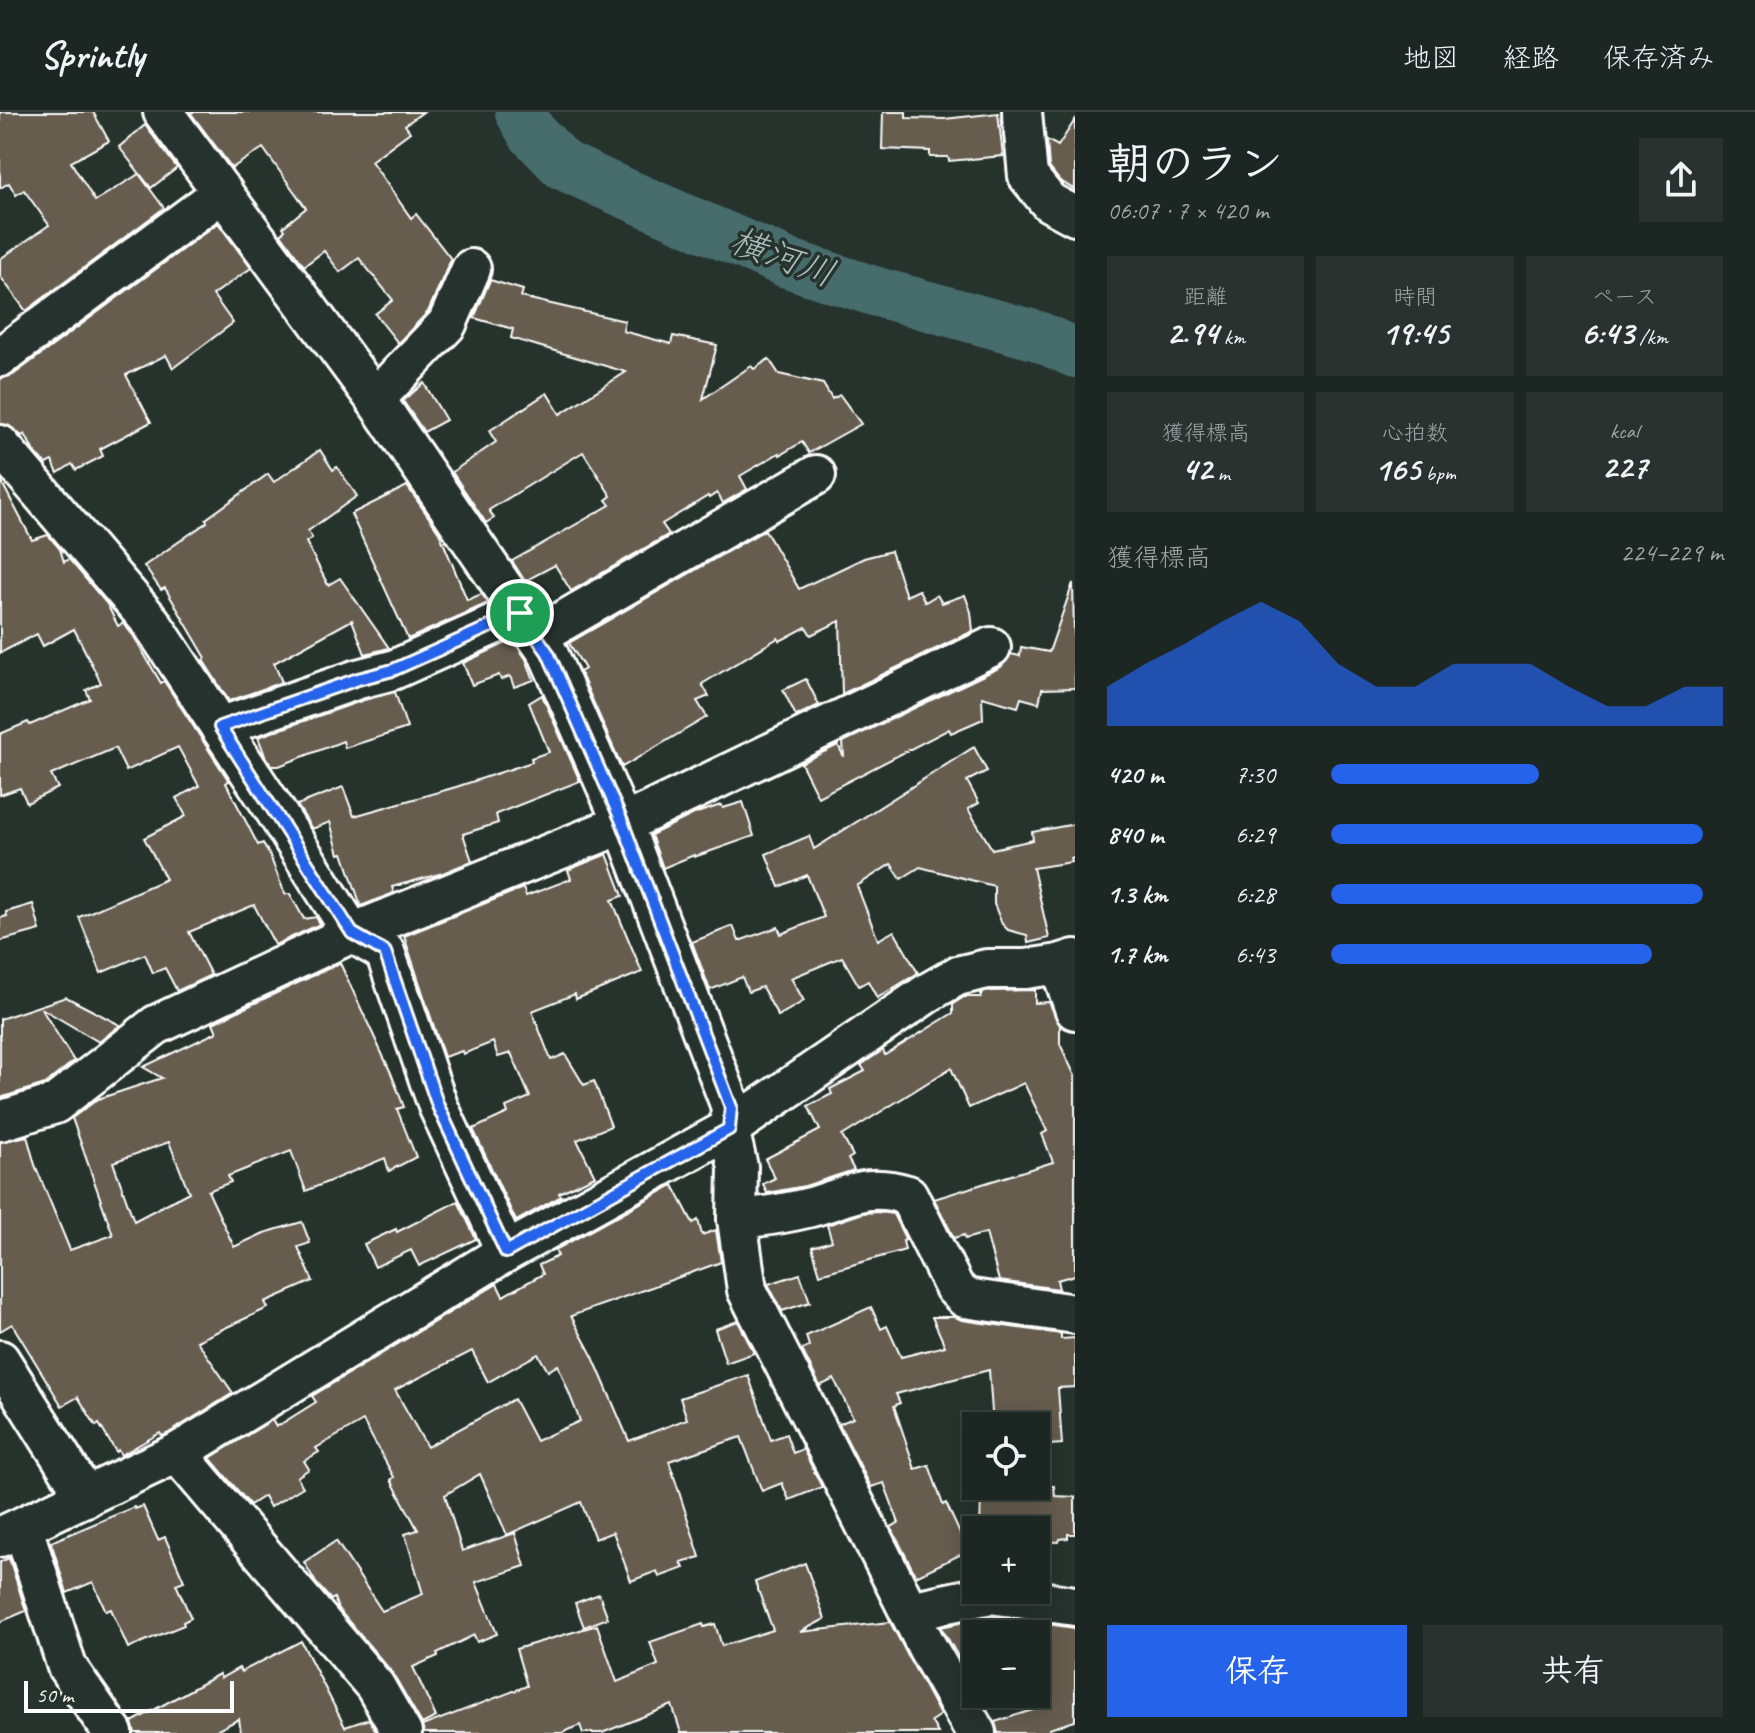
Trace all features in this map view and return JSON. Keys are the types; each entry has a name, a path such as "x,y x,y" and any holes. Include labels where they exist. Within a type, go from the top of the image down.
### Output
{"street":[{"path":"163,112 375,399 548,653 623,824 731,1107 729,1129 738,1167 737,1219 747,1290 909,1611 961,1727"},
{"path":"1022,112 1028,176 1049,202 1075,216"},
{"path":"0,357 223,192"},
{"path":"375,399 447,324 471,269"},
{"path":"0,445 151,622 352,933 385,952 438,1106 506,1252"},
{"path":"220,727 529,624 816,475"},
{"path":"0,1121 55,1104 156,1025 352,933 623,824 991,647"},
{"path":"113,1733 67,1667 11,1532 177,1453 506,1252 729,1129 957,976 987,969 1026,969 1067,961 1075,1010"},
{"path":"737,1219 813,1206 862,1189 890,1189 908,1195 954,1287 965,1298 1075,1314"},
{"path":"0,1360 86,1497"},
{"path":"177,1453 375,1686 402,1733"},
{"path":"909,1611 991,1594 1075,1606"}],"building":[{"path":"0,112 93,112 109,141 71,162 95,201 139,174 164,208 26,311 0,276 0,259 49,225 24,190 16,195 9,183 0,188"},
{"path":"190,112 423,112 405,125 410,132 371,161 411,218 416,214 451,259 428,312 398,343 375,314 393,300 359,258 340,272 324,251 304,266 281,234 285,230 283,227 306,208 263,148 232,168"},
{"path":"883,112 906,112 906,118 944,119 998,113 1003,156 949,161 948,157 930,157 930,151 882,149"},
{"path":"1075,120 1075,190 1059,180 1049,167 1047,140 1058,146"},
{"path":"145,125 177,168 151,188 119,147"},
{"path":"218,223 251,268 213,295 233,323 173,368 166,355 126,375 151,422 100,449 103,456 76,470 72,464 58,473 52,461 46,464 33,450 25,434 22,436 8,425 0,424 0,379 13,375"},
{"path":"490,280 523,290 521,297 625,321 623,331 671,344 673,336 717,345 703,399 751,366 754,369 769,359 779,374 823,384 832,399 840,395 861,424 809,453 802,442 779,453 740,476 747,489 723,503 717,493 708,496 662,524 669,534 571,591 555,565 525,581 512,561 610,505 606,500 611,496 583,452 489,510 494,518 486,523 452,472 496,442 489,431 547,393 560,414 626,372 511,338 513,329 474,318"},
{"path":"424,383 446,420 424,432 403,401"},
{"path":"320,450 333,470 337,467 357,496 308,531 312,538 306,542 328,585 340,578 389,648 365,654 352,620 274,663 282,682 229,701 203,660 206,658 165,588 161,590 144,566 268,474 274,482"},
{"path":"0,479 32,540 48,535 60,549 64,562 69,559 107,604 118,626 123,623 133,635 161,683 164,681 229,781 226,783 258,845 263,843 270,856 285,894 290,894 304,919 316,917 320,924 275,945 254,905 189,932 211,975 177,991 165,968 153,973 145,954 101,973 79,917 166,879 144,838 186,816 176,798 199,786 178,747 126,771 115,748 51,775 58,788 27,803 20,788 0,795 0,734 28,722 30,725 90,699 86,690 101,683 74,629 43,646 37,634 0,653"},
{"path":"407,486 439,532 467,600 482,594 488,603 408,639 351,514"},
{"path":"765,530 799,589 864,558 891,551 906,596 919,590 925,602 937,595 942,603 965,595 973,631 842,694 840,621 811,635 806,627 780,641 778,638 702,684 709,696 697,701 707,717 622,767 580,672 585,669 569,643"},
{"path":"1073,583 1075,688 1042,689 1039,703 1021,698 1018,707 982,697 983,719 951,733 949,729 818,797 801,763 838,745 844,757 843,742 1001,667 1011,654 1020,656 1021,647 1049,652"},
{"path":"513,640 526,659 534,680 514,687 510,676 501,680 499,675 472,685 463,663"},
{"path":"806,679 819,705 796,716 783,690"},
{"path":"395,692 407,728 345,748 343,741 279,766 272,766 266,758 258,737"},
{"path":"542,695 580,781 496,814 498,823 463,834 472,861 443,873 392,887 394,893 361,906 343,853 339,854 330,822 312,829 297,805 343,787 354,816 532,762 531,758 549,752 529,703"},
{"path":"974,747 987,771 967,781 979,803 968,809 992,849 1033,840 1032,832 1075,824 1075,858 1071,858 1072,862 1033,868 1049,938 1028,943 1027,935 1008,930 1002,924 994,904 994,886 920,867 901,879 891,864 857,886 878,940 894,931 918,973 877,998 868,981 859,986 842,957 791,978 804,1001 778,1016 762,987 748,992 742,977 710,990 692,942 733,926 739,941 778,927 781,934 824,917 807,875 779,887 766,854 809,836 814,849"},
{"path":"743,802 754,836 663,868 651,835 694,814"},
{"path":"607,854 623,896 612,900 642,972 576,999 575,994 532,1011 551,1060 565,1054 584,1085 594,1081 611,1126 577,1140 595,1176 559,1193 561,1196 516,1221 473,1129 508,1113 506,1107 530,1097 511,1053 498,1057 493,1042 463,1054 462,1051 444,1057 404,936 523,888 526,896 571,879 568,870"},
{"path":"33,904 40,930 0,941 0,918 7,916 6,912"},
{"path":"340,963 391,1073 404,1107 397,1109 416,1157 389,1171 385,1158 306,1191 291,1151 228,1176 231,1182 208,1191 234,1247 264,1233 302,1222 310,1243 298,1247 313,1281 265,1302 268,1308 197,1341 233,1393 167,1434 162,1436 160,1433 121,1455 99,1424 96,1426 78,1397 62,1406 12,1324 0,1331 0,1142 27,1136 35,1165 70,1250 113,1235 72,1118 98,1099 162,1078 143,1067 217,1032 213,1023","holes":["169,1142 189,1192 134,1221 113,1162"]},
{"path":"1035,990 1035,1003 1049,1002 1060,1025 1060,1044 1075,1076 1075,1275 1057,1280 1059,1289 999,1281 986,1233 965,1239 964,1235 954,1238 934,1199 1053,1162 1042,1134 1047,1131 1024,1083 969,1108 951,1068 842,1136 853,1156 848,1159 854,1170 805,1186 767,1193 763,1184 775,1178 765,1159 820,1130 808,1106 832,1094 830,1089 865,1071 861,1065 883,1050 885,1055 953,1013 953,1004 964,997 981,997 981,993 990,991"},
{"path":"66,997 120,1025 99,1042 41,1008 74,1061 45,1084 0,1098 0,1019"},
{"path":"673,1185 693,1223 698,1220 702,1235 716,1230 721,1262 571,1316 593,1357 629,1441 687,1419 680,1398 748,1375 771,1440 786,1434 793,1453 803,1449 822,1487 789,1500 782,1483 762,1491 741,1437 669,1461 700,1557 681,1562 684,1568 659,1577 657,1571 631,1581 613,1532 595,1539 581,1502 507,1535 480,1474 445,1495 462,1551 515,1533 525,1566 476,1582 497,1634 477,1642 474,1635 413,1667 436,1717 422,1724 392,1672 338,1609 334,1598 331,1600 316,1583 304,1562 336,1541 382,1611 423,1594 405,1534 418,1530 391,1480 394,1477 363,1421 316,1448 319,1452 304,1461 309,1469 297,1477 303,1487 270,1507 264,1496 250,1505 210,1458 272,1420 276,1427 316,1402 312,1396 497,1284 503,1296 543,1274 539,1265 558,1256 555,1250","holes":["472,1351 488,1382 538,1354 548,1371 558,1365 580,1421 536,1441 514,1399 427,1447 395,1390"]},
{"path":"458,1201 476,1239 419,1266 411,1250 375,1267 364,1244 396,1229 397,1232"},
{"path":"863,1213 893,1214 906,1240 903,1241 905,1250 820,1274 812,1247 832,1241 827,1225"},
{"path":"800,1274 810,1302 782,1311 768,1284"},
{"path":"871,1307 881,1329 887,1326 901,1357 945,1346 932,1317 955,1317 1061,1334 1061,1339 1075,1338 1075,1387 1058,1388 1062,1444 1050,1445 1050,1412 992,1412 989,1370 896,1394 900,1403 894,1406 915,1469 929,1465 943,1505 946,1503 962,1538 962,1554 916,1576 891,1527 899,1523 884,1483 871,1487 839,1424 853,1418 834,1379 820,1386 802,1350 809,1346 806,1336"},
{"path":"738,1321 754,1353 726,1363 715,1329"},
{"path":"1050,1486 1054,1486 1055,1496 1075,1497 1075,1534 1068,1534 1068,1538 1059,1542 1050,1542 1050,1516 980,1516 981,1500 1050,1500"},
{"path":"143,1506 158,1540 165,1537 184,1581 176,1584 191,1618 183,1622 184,1625 128,1648 111,1609 106,1611 93,1582 67,1593 51,1542"},
{"path":"9,1558 26,1611 0,1622 0,1562"},
{"path":"805,1563 825,1619 800,1632 890,1622 940,1715 931,1721 938,1733 681,1733 672,1705 602,1733 583,1733 580,1725 562,1733 424,1733 422,1726 527,1686 516,1649 597,1625 617,1682 658,1665 650,1642 703,1624 704,1627 715,1624 722,1646 773,1630 755,1582"},
{"path":"599,1594 608,1618 584,1627 575,1603"},
{"path":"992,1616 1020,1620 973,1620"},
{"path":"962,1622 962,1663 941,1627"},
{"path":"1050,1624 1075,1628 1075,1721 1049,1729 1051,1733 998,1733 995,1722 1039,1708 1050,1708"},
{"path":"301,1641 345,1727 369,1719 377,1733 241,1733 239,1719 212,1733 135,1733 132,1722 219,1674 221,1678 239,1668 241,1672"}],"waterway":[{"name":"横河川","path":"520,112 532,133 563,165 604,184 787,263 877,292 1038,336 1075,353"}],"route":[{"path":"520,613 548,653 623,824 731,1107 729,1129 506,1252 438,1106 385,952 352,933 220,727 358,679 393,670 520,613"}]}
